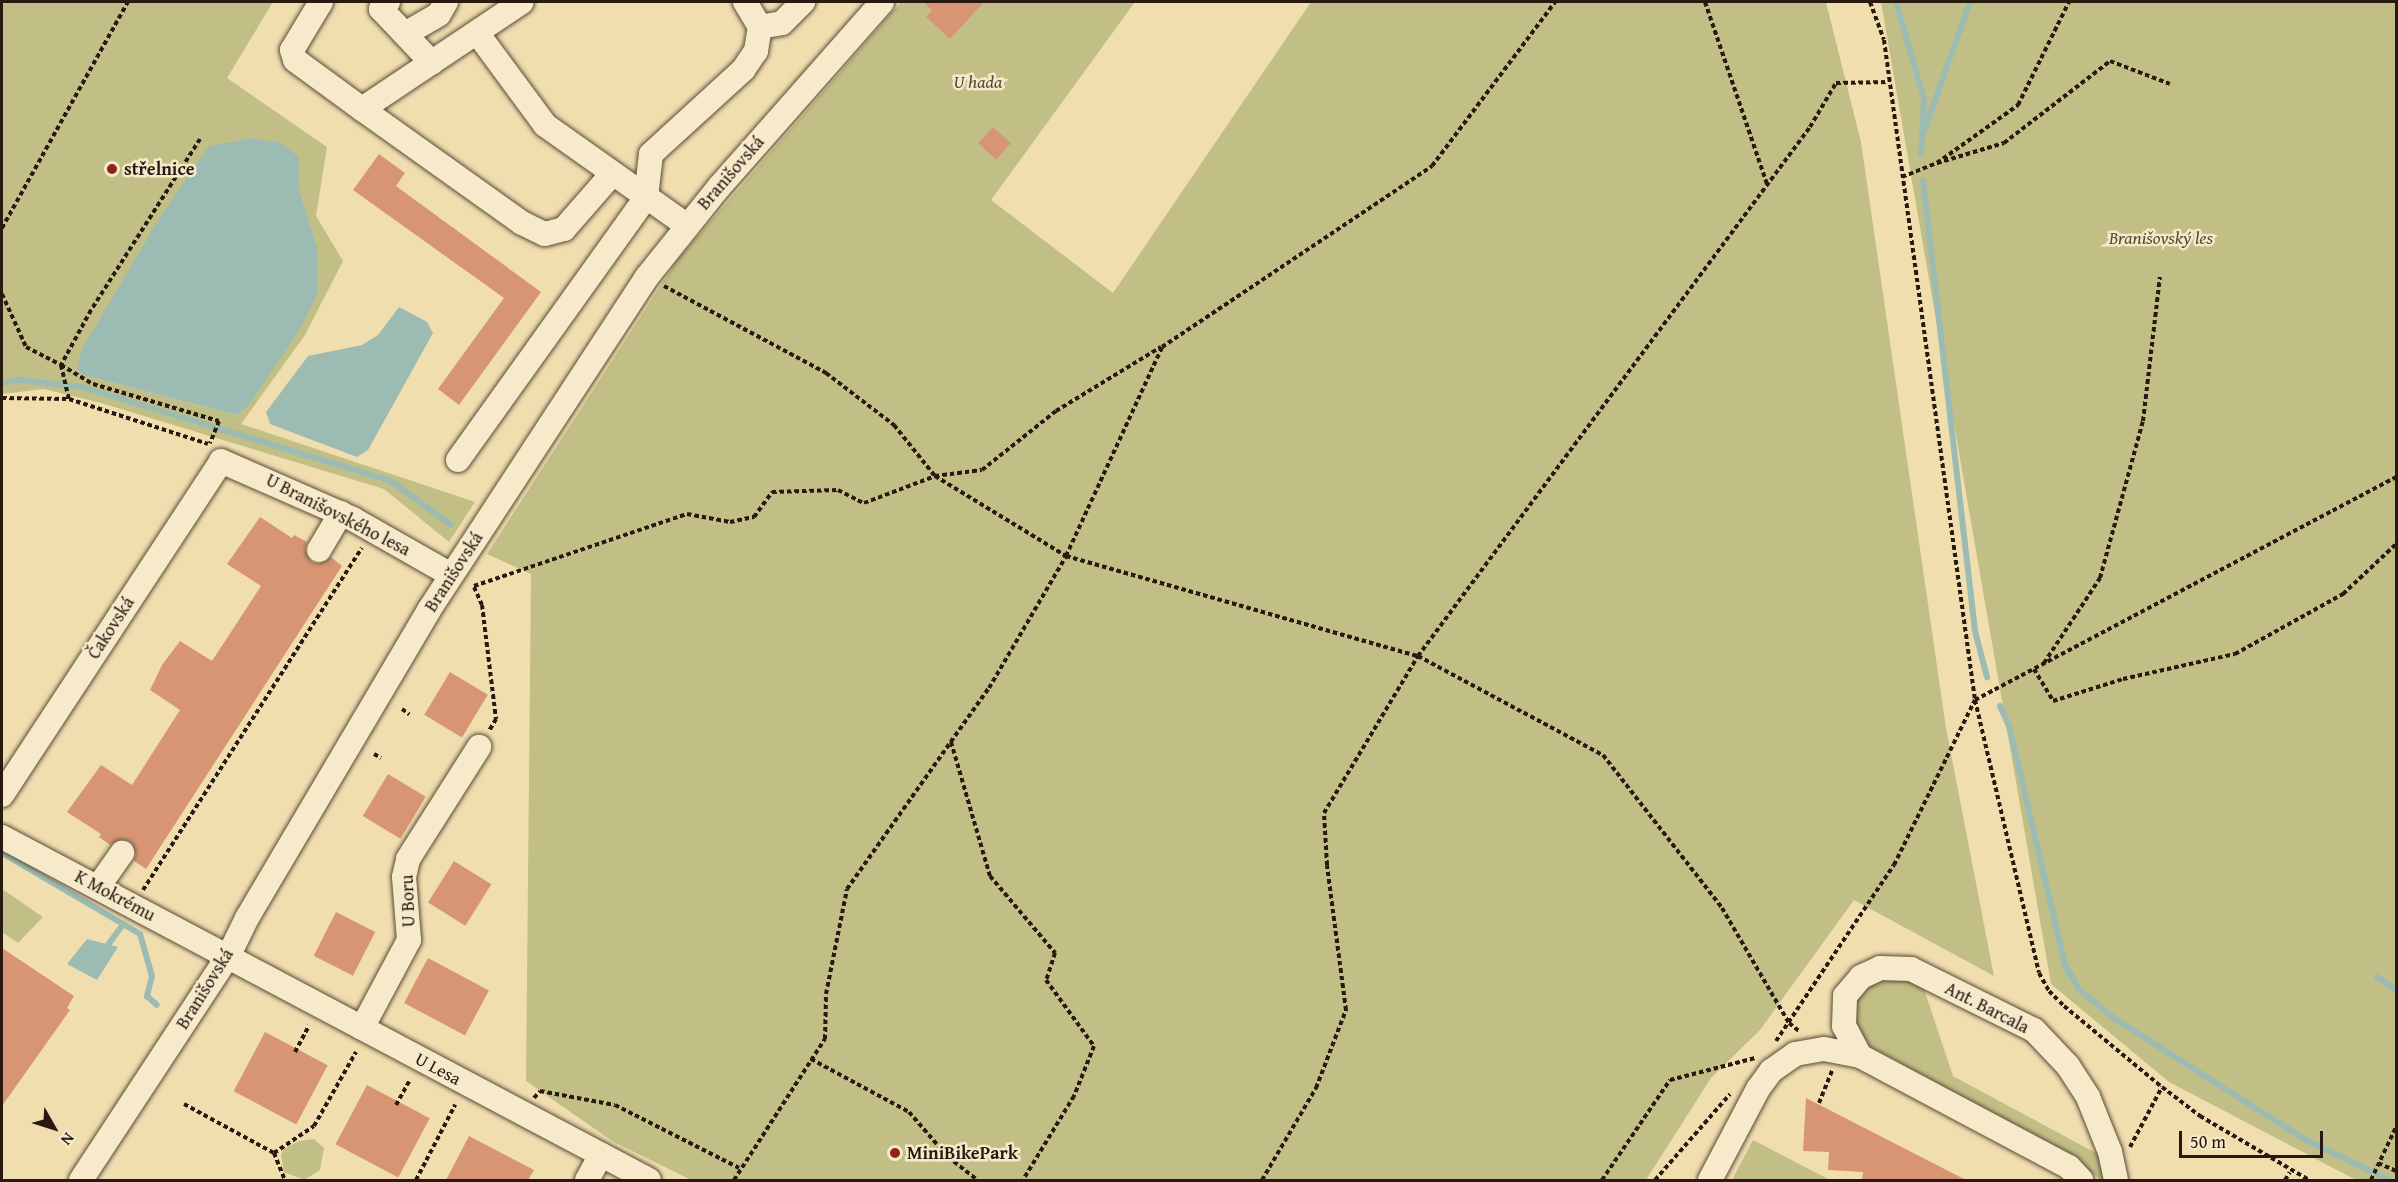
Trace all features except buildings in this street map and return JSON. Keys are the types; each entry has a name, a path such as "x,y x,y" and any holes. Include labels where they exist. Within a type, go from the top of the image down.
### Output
{"street":[{"path":"321,2 292,50 295,60 522,223 545,234 564,229 612,174"},
{"path":"388,2 381,9 432,63"},
{"path":"405,34 439,14 446,2"},
{"path":"363,109 478,34 522,2"},
{"path":"458,460 646,197 651,154 743,70 756,51 759,27 745,2"},
{"path":"759,27 782,22 803,2"},
{"name":"Branišovská","path":"81,1180 229,955 247,918 451,575 576,392 647,277 687,225 882,2"},
{"path":"478,34 546,125 687,225"},
{"name":"U Branišovského lesa","path":"215,453 374,529 451,575"},
{"name":"Čakovská","path":"2,795 215,453"},
{"path":"319,550 341,513"},
{"name":"U Boru","path":"362,1028 409,940 404,877 408,859 479,747"},
{"name":"K Mokrému","path":"2,837 229,955"},
{"path":"98,887 122,853"},
{"name":"U Lesa","path":"229,955 649,1180"},
{"name":"Ant. Barcala","path":"1860,1056 1844,1026 1845,996 1861,976 1880,968 1911,969 2034,1030 2068,1066 2088,1097 2110,1152 2116,1180"},
{"path":"1710,1180 1758,1089 1771,1071 1794,1054 1824,1049 1860,1056 2068,1167 2081,1180"},
{"path":"587,1180 601,1155"}],"path":[{"path":"2,228 128,2"},
{"path":"479,747 496,719 482,605 474,586 687,514 730,522 754,518 772,492 838,490 864,503 935,476 982,470 1056,411 1162,347 1432,166 1555,2"},
{"path":"1705,2 1767,184"},
{"path":"1870,2 1884,40 1975,700 2039,973 2049,991 2064,1006 2162,1087 2200,1116 2290,1172 2309,1180"},
{"path":"1937,163 2018,105 2069,2"},
{"path":"1902,177 1937,163 2004,143 2110,61 2170,84"},
{"path":"1262,1180 1316,1088 1346,1010 1327,865 1324,813 1418,656 1810,127 1836,83 1890,82"},
{"path":"69,399 61,365 91,310 200,139"},
{"path":"647,277 826,373 894,424 935,476 1066,556 1418,656 1603,755 1722,908 1789,1023"},
{"path":"2044,663 2100,578 2143,421 2160,277"},
{"path":"2,294 26,346 93,384 219,421 215,453 69,399 2,398"},
{"path":"734,1180 739,1168 825,1039 826,994 847,889 989,688 1066,556 1162,347"},
{"path":"1770,1047 1789,1023 1893,865 1975,700 2397,477"},
{"path":"134,906 374,529"},
{"path":"2034,669 2053,701 2123,679 2235,654 2343,594 2397,544"},
{"path":"402,709 409,714"},
{"path":"951,742 990,876 1055,953 1046,980 1094,1046 1074,1096 1023,1180"},
{"path":"374,754 381,758"},
{"path":"295,1052 309,1026"},
{"path":"274,1153 314,1126 356,1052"},
{"path":"1602,1180 1670,1080 1764,1055 1757,1064"},
{"path":"812,1059 909,1112 948,1157 977,1180"},
{"path":"396,1105 410,1080"},
{"path":"2126,1156 2162,1087"},
{"path":"1655,1180 1734,1089"},
{"path":"522,1113 540,1091 615,1105 739,1168"},
{"path":"183,1104 274,1153 285,1180"},
{"path":"416,1180 455,1105"},
{"path":"2371,1180 2397,1127"},
{"path":"2378,1163 2397,1171"},
{"path":"2286,1180 2290,1172"}],"green space":[{"path":"2,2 273,2 227,78 327,147 316,216 343,261 305,335 241,424 475,502 449,542 384,489 101,403 44,389 2,394","holes":["299,157 300,192 317,246 237,415 83,375 77,370"]},
{"name":"U hada","path":"901,2 1135,2 991,200 1113,293 1311,2 1826,2 1861,142 1946,728 1994,976 1854,900 1760,1030 1711,1078 1646,1180 691,1180 612,1141 526,1081 531,574 487,554 678,259"},
{"name":"Branišovský les","path":"1881,2 2396,2 2396,1180 2356,1180 2169,1082 2051,984"},
{"path":"2,889 43,917 18,943 2,932"},
{"path":"1900,977 1923,986 1953,1076 2105,1158 2109,1180 2100,1180 2075,1156 1866,1045 1854,1025 1856,997 1875,978"},
{"path":"314,1139 324,1148 320,1170 304,1180 284,1172 281,1155 284,1149 299,1141"},
{"path":"1753,1140 1830,1180 1732,1180"}],"water":[{"path":"253,138 281,143 299,157 300,192 317,246 318,293 297,334 247,407 237,415 83,375 77,370 82,349 159,219 209,146"},
{"path":"399,307 427,322 433,333 368,450 357,457 270,424 266,412 308,356 362,345 378,335"},
{"path":"87,939 118,947 97,980 67,964"}],"waterway":[{"path":"1896,2 1924,99 1921,154"},
{"path":"1923,134 1970,2"},
{"path":"1923,181 1975,631 1987,677"},
{"path":"2,383 19,380 82,387 391,481 451,525"},
{"path":"2000,706 2009,726 2065,965 2079,989 2112,1017 2306,1140 2389,1180"},
{"path":"2,853 140,934 152,976 147,996 157,1005"},
{"path":"105,949 123,924"},
{"path":"2377,977 2396,990"}],"place":[{"name":"střelnice","path":"112,169"},
{"name":"MiniBikePark","path":"895,1153"}]}
